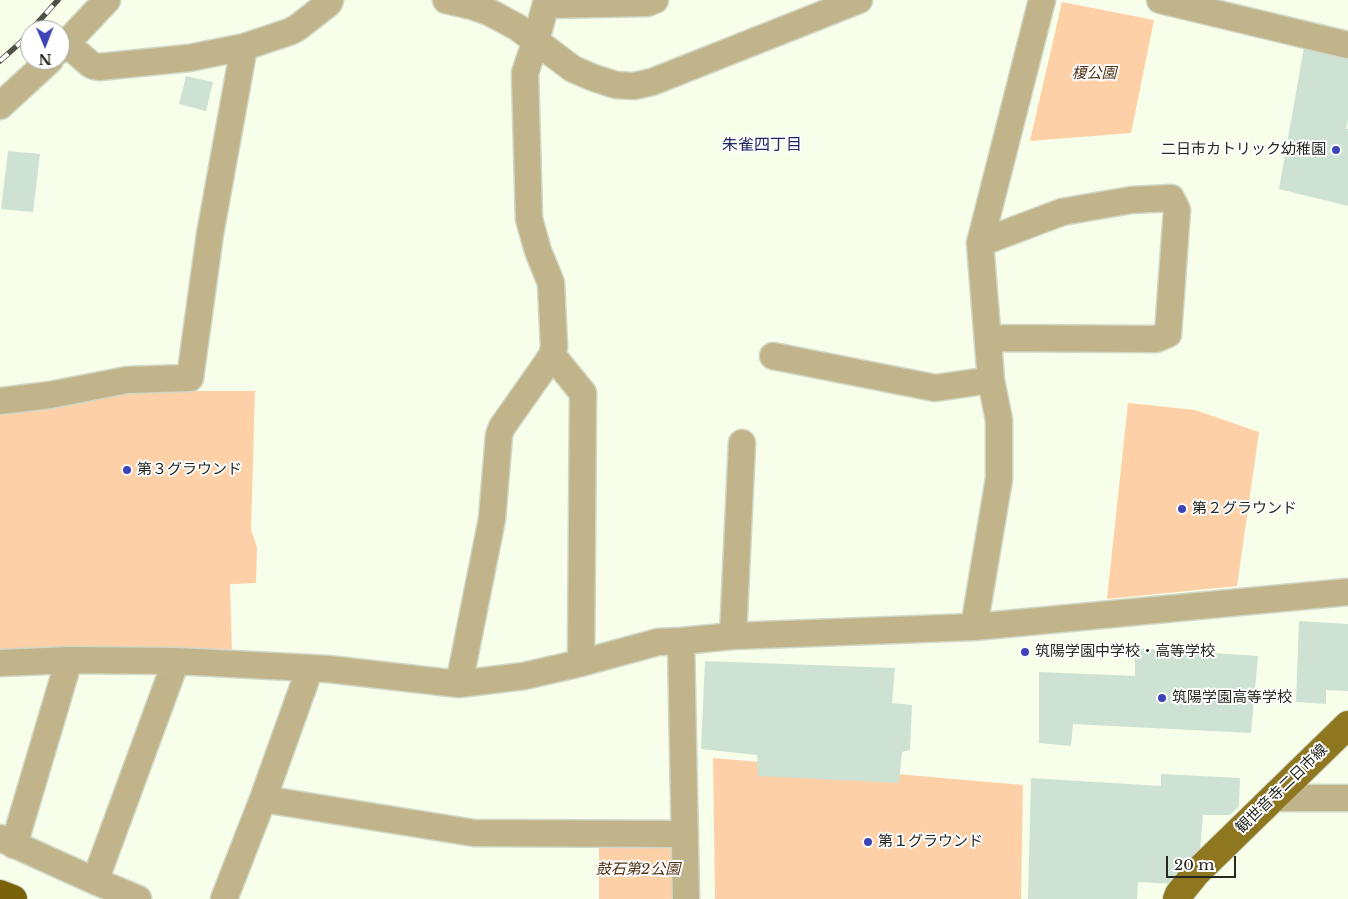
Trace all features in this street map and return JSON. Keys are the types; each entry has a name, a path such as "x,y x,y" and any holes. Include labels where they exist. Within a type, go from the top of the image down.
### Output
{"highway":[{"path":"0,894 13,899"}],"main road":[{"name":"観世音寺二日市線","path":"1177,899 1196,873 1348,725"}],"street":[{"path":"70,39 107,0"},
{"path":"70,55 99,67 189,58 244,47 289,32 329,3 330,0"},
{"path":"446,0 489,12 517,27 573,69 616,85 634,86 652,82 859,0"},
{"path":"458,684 492,519 499,435 552,355 554,347 551,283 538,251 529,218 525,73 547,3 647,3 655,0"},
{"path":"974,626 999,479 999,420 991,380 980,243 1042,0"},
{"path":"1160,0 1348,45"},
{"path":"0,401 50,395 127,380 190,378 210,234 244,47"},
{"path":"0,106 39,70"},
{"path":"980,243 1062,212 1131,200 1171,198 1177,210 1168,334 1156,339 988,338"},
{"path":"552,355 583,393 581,662"},
{"path":"773,356 935,388 991,380"},
{"path":"733,636 742,443"},
{"path":"0,663 69,660 176,661 310,668 458,684 524,676 658,642 733,636 974,626 1348,592"},
{"path":"681,641 686,899"},
{"path":"69,660 7,842 138,899"},
{"path":"95,881 176,661"},
{"path":"224,899 263,799 310,668"},
{"path":"1273,798 1348,798"},
{"path":"263,799 474,833 685,834"}],"green space":[{"name":"榎公園","path":"1062,2 1154,20 1131,133 1030,141"},
{"name":"第３グラウンド","path":"170,391 255,391 251,530 257,547 256,583 230,584 232,654 0,649 0,410 115,394"},
{"name":"第２グラウンド","path":"1128,403 1195,410 1259,432 1237,586 1107,599"},
{"name":"第１グラウンド","path":"713,758 1023,785 1021,899 715,899"},
{"name":"鼓石第2公園","path":"599,840 677,841 677,899 599,899"}],"building":[{"path":"1304,47 1348,55 1348,120 1346,129 1348,129 1348,206 1279,189"},
{"path":"186,76 213,82 206,111 179,104"},
{"path":"8,151 40,154 33,212 1,209"},
{"path":"1299,621 1348,624 1348,691 1326,690 1326,704 1296,702"},
{"path":"1135,648 1258,656 1251,733 1073,724 1071,746 1039,743 1039,672 1135,676"},
{"path":"705,661 895,668 892,703 912,705 910,750 902,752 899,783 758,776 757,755 701,749"},
{"path":"1161,774 1240,778 1239,806 1230,815 1203,815 1200,851 1175,884 1138,882 1137,899 1028,899 1031,778 1161,786"}],"railway":[{"path":"40,20 58,0"},
{"path":"0,61 20,43"}],"place":[{"name":"二日市カトリック幼稚園","path":"1336,150"},
{"name":"第３グラウンド","path":"127,470"},
{"name":"第２グラウンド","path":"1182,509"},
{"name":"筑陽学園中学校・高等学校","path":"1025,652"},
{"name":"筑陽学園高等学校","path":"1162,698"},
{"name":"第１グラウンド","path":"868,842"}],"district":[{"name":"朱雀四丁目","path":"762,145"}]}
